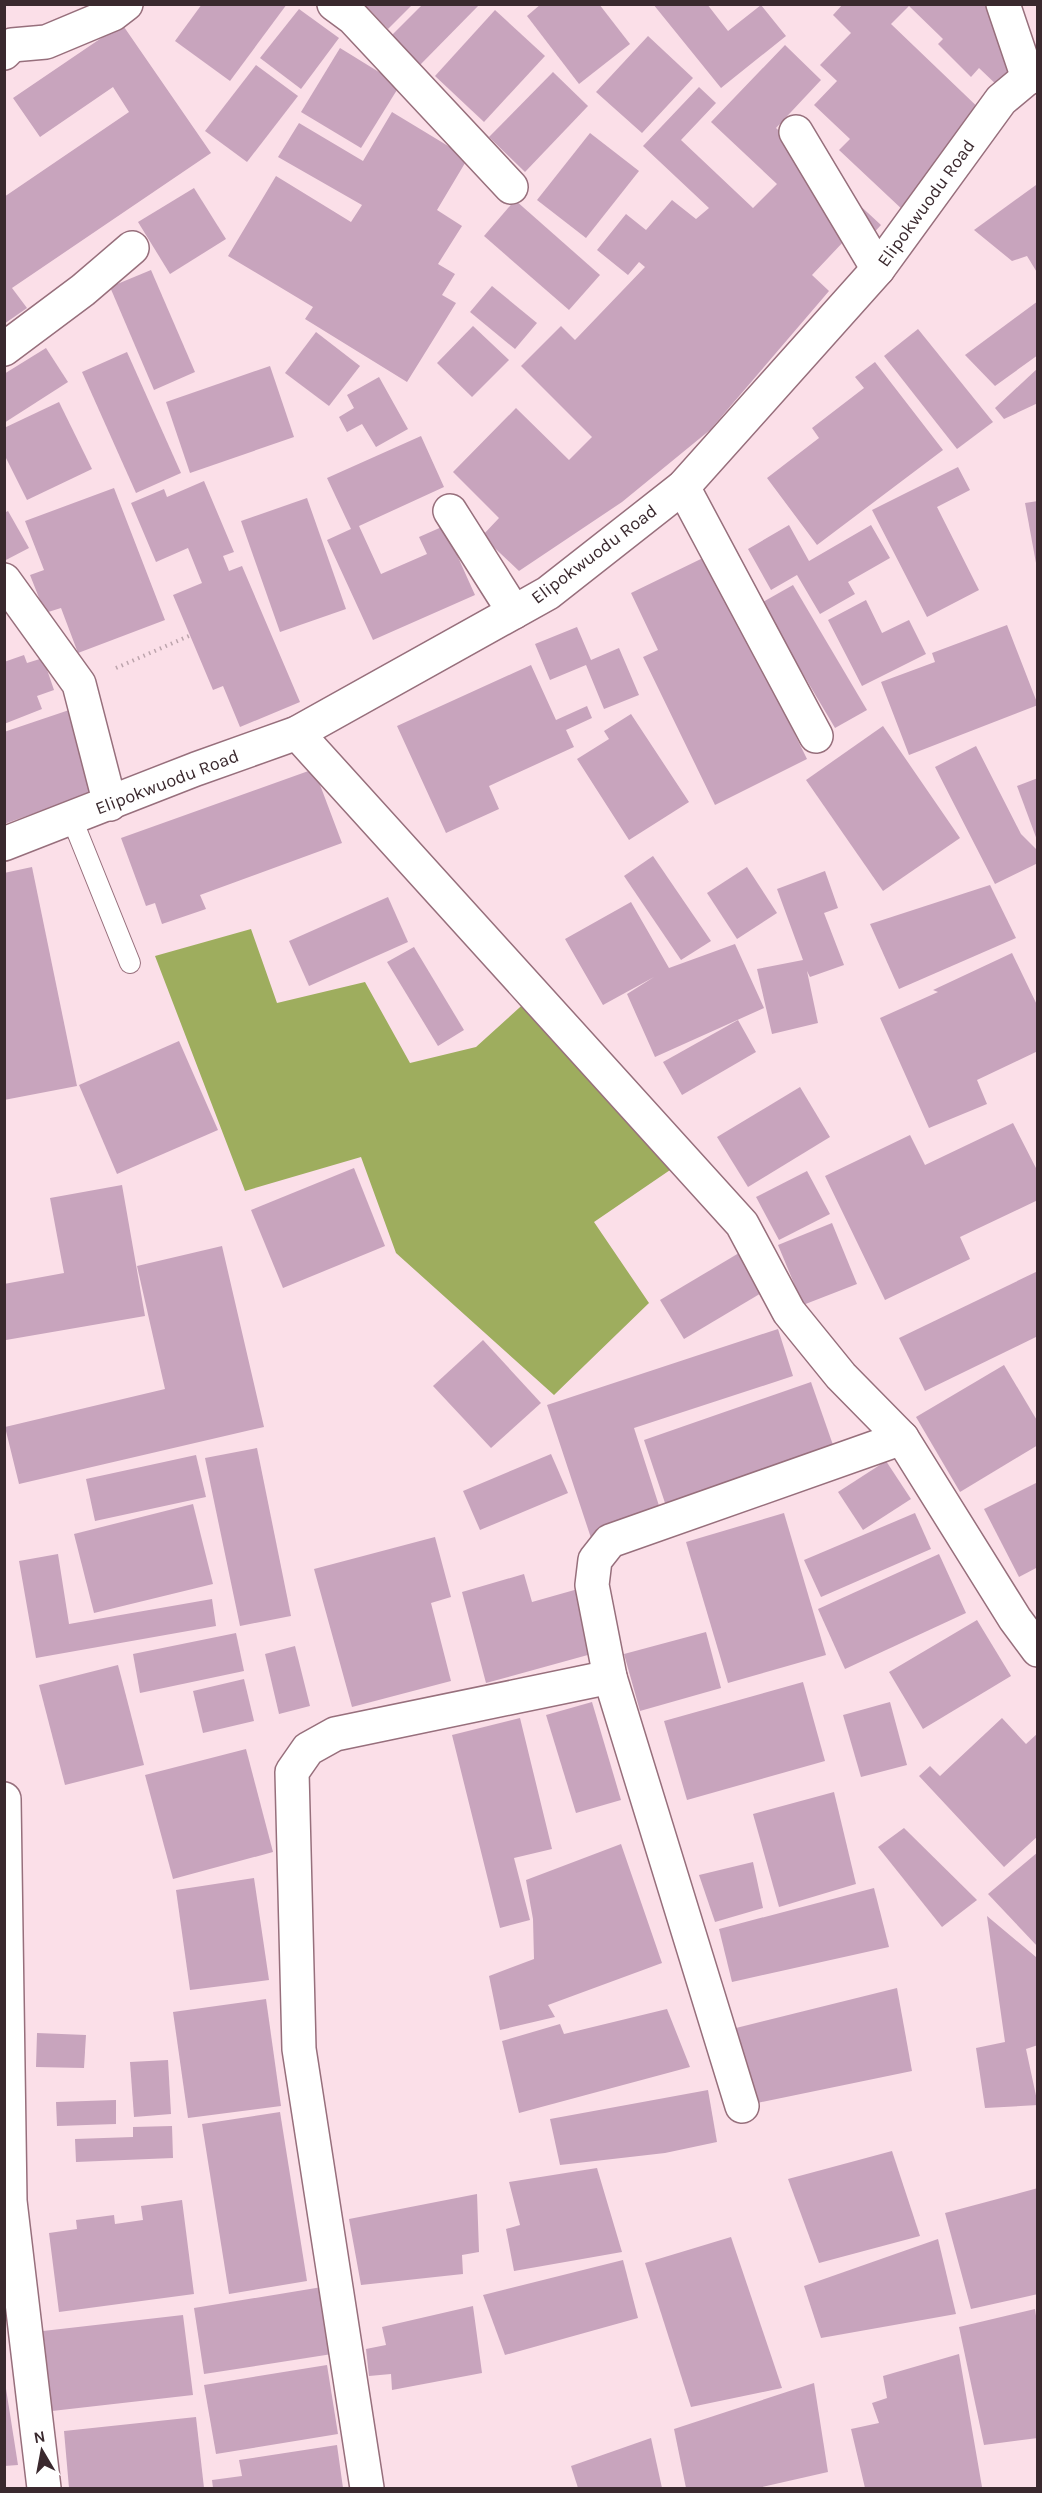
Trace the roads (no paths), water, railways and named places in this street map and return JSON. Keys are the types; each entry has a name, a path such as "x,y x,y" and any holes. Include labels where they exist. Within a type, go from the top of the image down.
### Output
{"street":[{"path":"7,47 46,42 113,14 126,4"},
{"path":"334,4 353,18 511,187"},
{"path":"1003,4 1033,74"},
{"name":"Elipokwuodu Road","path":"4,844 196,769 297,733 548,593 683,487 878,269 1001,100 1033,74"},
{"path":"796,132 878,269"},
{"path":"4,349 84,290 132,248"},
{"path":"683,487 816,736"},
{"path":"450,511 514,612"},
{"path":"4,580 80,684 110,804"},
{"path":"297,733 742,1224 789,1312 841,1376 902,1438 1015,1619 1038,1650"},
{"path":"742,2106 610,1677 592,1585 595,1560 610,1541 902,1438"},
{"path":"367,2488 299,2049 292,1772 308,1749 335,1734 610,1677"},
{"path":"4,1799 10,2201 44,2488"}],"lane":[{"path":"72,819 130,963"}]}
